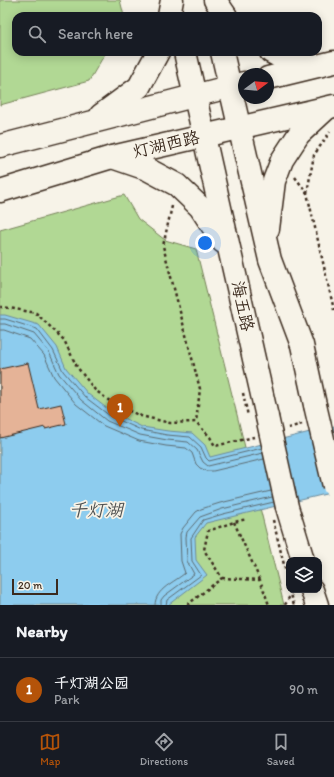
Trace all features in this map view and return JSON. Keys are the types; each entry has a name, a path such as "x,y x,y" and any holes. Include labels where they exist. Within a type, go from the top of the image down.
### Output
{"main road":[{"path":"170,12 173,0"},
{"path":"173,0 176,12"},
{"path":"210,0 213,12"},
{"path":"214,0 223,12"},
{"path":"93,121 139,87 156,56"},
{"name":"海五路","path":"186,56 287,507 302,557"},
{"path":"224,56 237,85 239,128 270,260 302,346 334,486"},
{"path":"279,56 290,62 324,65"},
{"path":"274,77 324,65"},
{"path":"0,146 237,85"},
{"path":"266,242 274,181 282,160 299,134 332,114"},
{"name":"灯湖西路","path":"0,191 112,157 239,128 332,114"},
{"path":"112,157 147,169 177,185 200,207 231,253"},
{"path":"313,593 317,605"}],"path":[{"path":"332,114 314,155 307,193 334,310"},
{"path":"282,160 307,193"},
{"path":"177,185 164,246 200,389 196,422"},
{"path":"0,307 4,306 36,313 64,340 77,367 95,390 115,405 141,416 170,423 196,422 210,437 215,446 270,427 304,424"},
{"path":"222,578 204,550 208,531 247,519"},
{"path":"234,522 260,580 269,605"},
{"path":"187,605 222,578 260,580"},
{"path":"285,605 290,593"},
{"path":"290,593 294,605"}],"green space":[{"path":"0,0 120,0 123,12 12,12 12,56 104,56 89,81 0,105"},
{"path":"124,195 138,219 165,240 196,249 284,605 0,605 0,230"}],"water":[{"name":"千灯湖","path":"0,315 5,315 39,325 57,347 66,368 88,394 113,413 142,427 192,433 205,445 210,457 334,426 334,492 206,523 195,537 196,560 207,575 168,605 0,605"}],"building":[{"path":"28,363 39,409 61,404 66,424 45,429 45,427 0,438 0,369"}],"place":[{"name":"千灯湖公园","path":"120,427"}]}
